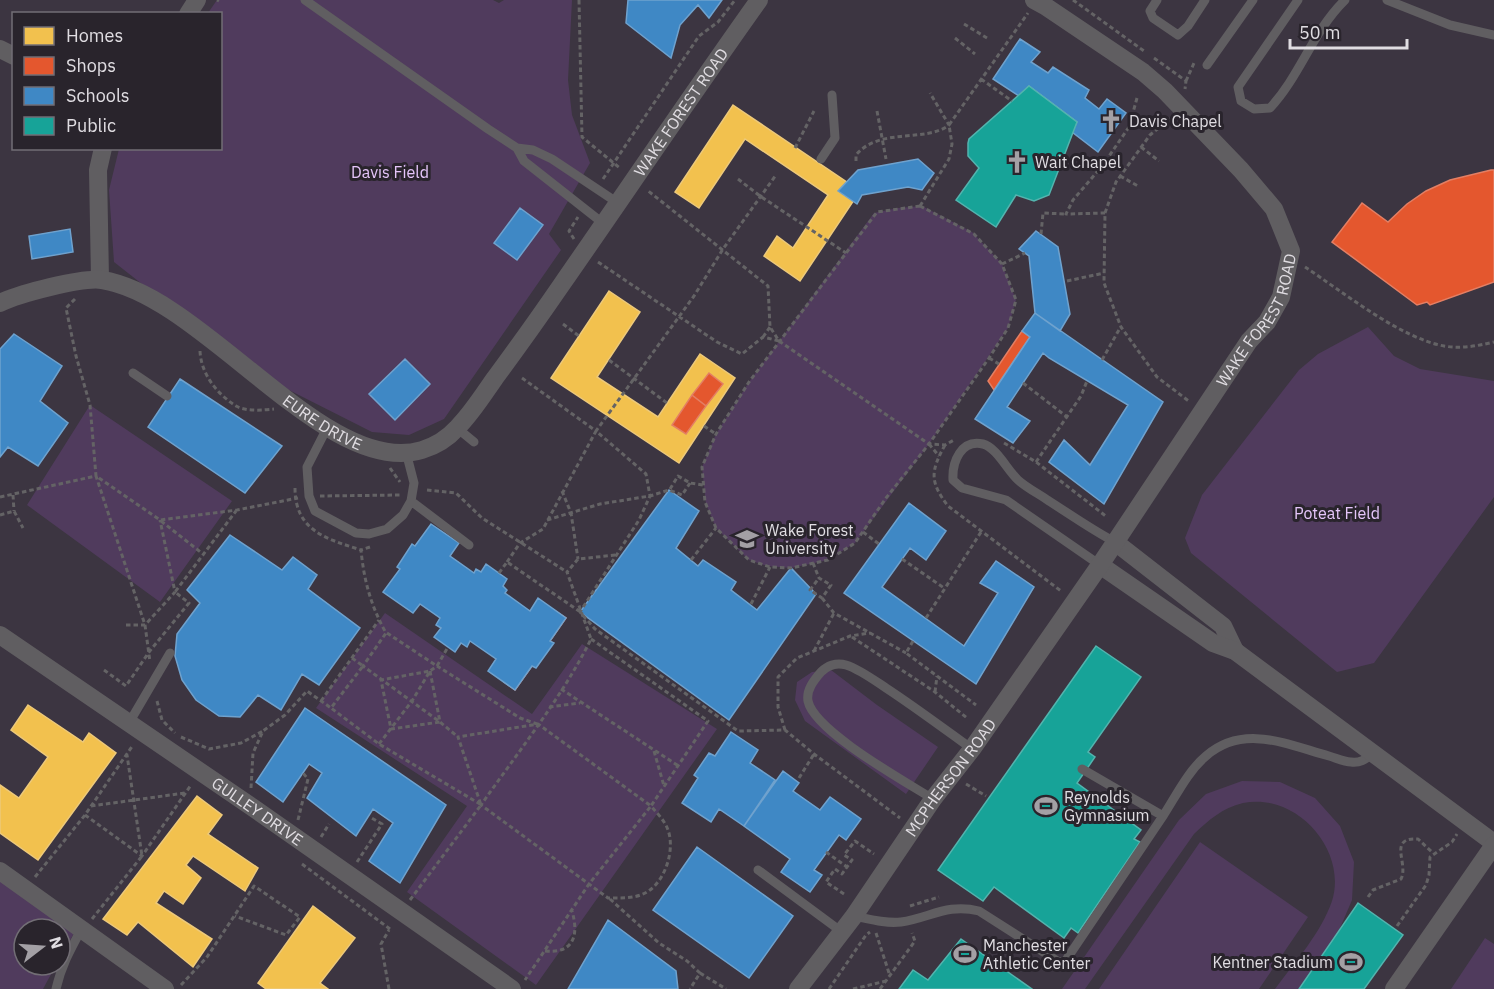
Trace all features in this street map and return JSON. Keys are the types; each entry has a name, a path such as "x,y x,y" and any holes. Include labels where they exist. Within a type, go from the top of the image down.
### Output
{"street":[{"name":"WAKE FOREST ROAD","path":"604,224 759,0"},
{"name":"WAKE FOREST ROAD","path":"1032,5 1055,12 1143,72 1165,90 1241,170 1274,209 1291,251 1281,297 1267,322 1249,341 1100,565"},
{"path":"0,303 10,298 100,279 98,170 103,150"},
{"name":"EURE DRIVE","path":"100,279 154,298 189,322 327,428 370,447 384,451 406,452 433,445 457,428 531,329 604,224"},
{"path":"1115,543 1222,626 1235,651"},
{"path":"1100,565 1213,644 1235,651 1494,844 1394,989"},
{"name":"MCPHERSON ROAD","path":"798,989 842,932 933,799 972,749 1100,565"},
{"name":"GULLEY DRIVE","path":"0,635 403,913 518,986"},
{"path":"0,871 172,988"}],"lane":[{"path":"305,0 517,148 533,150 552,159 618,203"},
{"path":"1157,0 1150,11 1153,18 1178,35 1188,26 1205,0"},
{"path":"1207,65 1253,0"},
{"path":"1298,0 1238,87 1242,101 1254,109 1270,108 1281,96 1321,28 1345,0"},
{"path":"1387,0 1450,24 1494,35"},
{"path":"821,159 835,138 832,95"},
{"path":"517,148 524,162 604,224"},
{"path":"133,373 167,396"},
{"path":"327,428 307,466 309,496 315,511 356,533 369,534 387,529 403,515 412,497 414,483 406,452"},
{"path":"457,428 474,442"},
{"path":"1100,565 1006,500 962,488 953,480 952,467 961,451 970,445 983,444 993,448 1019,481 1115,543"},
{"path":"412,497 469,544"},
{"path":"129,723 170,653"},
{"path":"933,799 859,752 819,721 810,706 808,695 816,678 825,668 833,665 848,665 930,717 972,749"},
{"path":"854,915 898,922 946,909 979,911 1062,962 1066,960 1189,775 1215,749 1238,740 1258,737 1283,741 1350,762 1365,760 1371,754"},
{"path":"1082,769 1163,816"},
{"path":"758,870 842,932"},
{"path":"56,989 67,955 85,927"}],"path":[{"path":"579,0 582,137 768,286 770,327 779,341"},
{"path":"597,188 699,36 718,22 735,0"},
{"path":"856,161 856,155 864,146 882,140 937,132 949,125 1032,5"},
{"path":"964,24 987,38"},
{"path":"955,38 975,54"},
{"path":"1186,81 1194,63"},
{"path":"981,79 1012,101"},
{"path":"920,206 949,159 952,144 949,125 930,93"},
{"path":"1066,214 1073,200 1103,165 1129,127 1137,98"},
{"path":"795,148 814,111"},
{"path":"877,111 886,159"},
{"path":"1166,124 1150,135 1116,182 1105,213 1104,284 1120,327 1156,377 1192,403"},
{"path":"1141,147 1159,161"},
{"path":"498,573 520,543 543,529 562,490 596,431 694,296 723,249 776,175"},
{"path":"1120,176 1138,186"},
{"path":"738,179 846,253"},
{"path":"920,206 974,234 1002,264 1016,300 1008,328 929,444 886,498 855,543 828,560 790,568 770,567 749,560 716,528 705,502 702,466 716,434 749,382 877,212 920,206"},
{"path":"584,207 569,231 584,253 717,342 742,354 763,337 770,327"},
{"path":"1041,234 1043,213 1105,213"},
{"path":"1002,264 1025,253"},
{"path":"1287,266 1303,265 1395,327 1420,339 1444,346 1466,348 1494,342"},
{"path":"1067,281 1104,273"},
{"path":"78,295 66,308 76,356 90,405 96,476 146,625 153,683 162,720 176,735 209,749 241,743 285,715 307,691 379,744 481,805 608,898 659,944 726,989"},
{"path":"563,324 579,336"},
{"path":"1102,360 1120,327"},
{"path":"763,337 779,341 929,444 939,456"},
{"path":"199,343 200,360 205,375 237,406 261,411 279,408 272,402"},
{"path":"989,358 999,364"},
{"path":"609,360 668,403"},
{"path":"522,378 596,431 646,474 650,496 639,520 580,612"},
{"path":"1036,462 1081,396 1087,381"},
{"path":"1023,383 1067,417"},
{"path":"704,426 716,434"},
{"path":"961,436 945,445 934,465 936,489 948,506 1060,591"},
{"path":"1003,442 1036,462 1107,517"},
{"path":"929,444 945,445"},
{"path":"0,496 96,476 160,520 203,554"},
{"path":"669,490 678,476 690,483 703,485"},
{"path":"295,479 295,499"},
{"path":"547,520 600,504 650,496 669,490 682,495 690,483"},
{"path":"427,490 456,493 482,518 567,572 591,639 708,721 651,806 590,884 545,951 518,986"},
{"path":"562,490 571,513 578,559"},
{"path":"13,494 14,511 23,528"},
{"path":"160,520 237,510 309,496 412,497"},
{"path":"126,626 146,625 175,592 237,510"},
{"path":"0,515 14,511"},
{"path":"104,670 126,686 149,652 189,603 175,592 160,520"},
{"path":"691,560 716,528"},
{"path":"863,532 879,544"},
{"path":"926,618 981,532"},
{"path":"371,547 361,550 363,568 374,612 386,633 520,718 538,724 651,806 668,830 670,854 662,876 650,891 630,899 608,898"},
{"path":"567,572 578,559 616,555"},
{"path":"902,559 944,588"},
{"path":"507,562 580,612 595,629 738,731 785,730 900,818"},
{"path":"813,563 819,578 831,585 822,598"},
{"path":"751,604 770,567"},
{"path":"819,578 810,590 822,598 834,613 906,653 976,705"},
{"path":"814,651 834,613"},
{"path":"321,701 379,620"},
{"path":"331,708 386,633"},
{"path":"850,636 935,692 967,718"},
{"path":"389,989 381,944 407,904 538,724 591,639"},
{"path":"906,653 913,640"},
{"path":"379,744 412,701 430,671 437,666 448,647"},
{"path":"352,658 458,737 481,805"},
{"path":"381,680 430,671"},
{"path":"430,671 440,722"},
{"path":"935,692 937,676"},
{"path":"381,680 391,729"},
{"path":"561,689 678,766"},
{"path":"549,707 582,702"},
{"path":"391,729 440,722"},
{"path":"458,737 538,724"},
{"path":"252,807 250,774 253,753 263,731"},
{"path":"33,880 85,815 134,744"},
{"path":"654,750 664,786"},
{"path":"127,754 142,856"},
{"path":"799,778 814,754"},
{"path":"297,824 308,779 303,773"},
{"path":"962,781 986,796"},
{"path":"85,927 142,856 192,784"},
{"path":"91,806 186,793"},
{"path":"85,815 142,856"},
{"path":"354,866 382,824 370,817"},
{"path":"319,841 329,824"},
{"path":"1397,926 1426,885 1429,875 1428,861 1433,853 1452,842 1461,827"},
{"path":"1368,897 1373,890 1401,879 1405,870 1400,853 1402,843 1418,839 1433,853"},
{"path":"844,894 826,882 835,869 842,874 852,860 844,855 855,841 874,854"},
{"path":"826,852 847,867"},
{"path":"172,988 207,957 254,886 300,917 286,935 235,916"},
{"path":"901,909 939,897"},
{"path":"545,951 558,953 570,945 576,928 572,911"},
{"path":"830,989 866,934 875,931 885,932"},
{"path":"875,931 890,976"},
{"path":"880,989 915,941 912,932 908,931"},
{"path":"690,989 699,973"},
{"path":"853,989 886,981"}],"shaded area":[{"name":"Wake Forest University","path":"0,0 1494,0 1494,989 0,989"}],"green space":[{"name":"Davis Field","path":"217,0 493,0 499,3 504,0 572,0 568,80 572,115 590,163 549,234 561,250 444,419 409,435 372,432 283,387 114,262 109,190 119,150 222,150 222,12 209,12"},
{"path":"922,206 972,232 1002,264 1016,300 1008,328 929,444 855,543 828,560 791,568 767,566 749,560 716,528 706,504 702,467 716,434 749,382 874,213"},
{"name":"Poteat Field","path":"1368,327 1394,356 1420,369 1494,381 1494,497 1374,663 1337,672 1191,553 1185,538 1202,495 1299,370 1318,354"},
{"path":"90,405 232,501 160,602 27,505"},
{"path":"385,613 532,714 582,644 717,729 536,985 407,892 467,806 316,708"},
{"path":"831,670 938,747 906,794 805,721 795,700 797,682 812,672"},
{"path":"1242,781 1280,782 1315,798 1340,826 1354,862 1352,900 1337,935 1299,989 1275,989 1307,947 1327,913 1332,901 1335,882 1332,863 1325,845 1299,816 1282,807 1263,802 1243,803 1222,811 1194,834 1085,989 1062,989 1179,820 1206,794"},
{"path":"1200,842 1308,917 1259,989 1099,989"},
{"path":"0,871 63,917 12,917 12,977 50,977 43,989 0,989"},
{"path":"1485,938 1494,944 1494,989 1451,989"}],"building: Homes":[{"path":"733,105 860,191 800,281 764,256 777,236 793,248 828,195 745,139 699,208 675,192"},
{"path":"609,291 640,312 597,377 658,417 700,354 735,378 679,463 551,378"},
{"path":"28,705 83,742 89,733 116,753 38,860 0,833 0,785 19,798 48,757 11,730"},
{"path":"197,796 222,815 208,834 258,868 245,891 193,856 186,865 201,878 183,904 164,891 156,903 212,939 193,967 138,922 127,935 103,919"},
{"path":"313,906 355,938 320,983 328,989 266,989 258,983"}],"building: Shops":[{"path":"1494,170 1494,282 1430,305 1427,302 1417,305 1332,242 1362,203 1388,222 1407,204 1426,191 1450,180"},
{"path":"1022,331 1030,337 994,390 988,381"},
{"path":"709,373 723,384 706,406 692,395"},
{"path":"692,395 706,406 686,434 672,425"},
{"path":"554,610 566,618 550,641 538,632"},
{"path":"521,658 532,666 515,690 504,682"}],"building: Schools":[{"path":"628,0 722,0 709,18 698,5 680,25 671,58 626,23"},
{"path":"1020,39 1040,52 1031,62 1048,73 1053,67 1089,90 1085,98 1099,109 1107,99 1126,113 1098,152 1072,132 1077,122 1029,86 1019,96 993,79"},
{"path":"918,159 934,173 922,190 908,187 862,195 857,204 838,191 858,170"},
{"path":"520,208 543,225 517,260 494,243"},
{"path":"70,229 73,252 32,259 29,236"},
{"path":"1036,231 1058,247 1070,314 1060,331 1035,313 1029,256 1019,249"},
{"path":"1035,313 1163,402 1104,504 1049,462 1064,440 1090,465 1128,405 1043,353 1007,407 1030,421 1013,443 975,419 1030,337 1022,331"},
{"path":"14,334 62,366 40,401 68,423 38,466 8,447 0,457 0,349"},
{"path":"405,359 430,384 395,420 369,394"},
{"path":"180,379 282,446 245,493 148,427"},
{"path":"669,490 699,511 676,548 698,566 703,560 736,582 731,590 757,610 791,568 816,594 729,720 580,612"},
{"path":"909,503 946,531 926,560 910,548 882,587 964,646 998,593 980,583 996,561 1034,587 976,684 844,593"},
{"path":"431,524 459,543 450,556 474,573 476,569 481,572 486,564 507,579 503,586 507,590 505,593 530,611 538,598 566,618 550,641 554,643 536,668 532,666 515,690 488,671 496,659 470,641 467,647 461,643 455,652 434,637 441,628 436,625 440,618 420,604 413,613 383,592 400,569 397,567 412,544 415,546"},
{"path":"230,535 282,570 293,557 317,575 308,589 360,628 319,685 302,674 281,710 258,695 240,717 219,716 196,700 182,680 175,656 177,634 200,603 187,590"},
{"path":"305,708 446,805 400,883 369,861 393,823 373,809 356,836 307,798 322,773 309,764 283,802 256,782"},
{"path":"731,732 758,750 750,763 775,780 744,826 719,809 711,822 682,803 698,778 694,775 709,753 715,756"},
{"path":"783,771 799,783 793,791 820,810 830,797 861,819 846,840 839,835 814,870 822,875 810,892 781,872 790,859 744,826"},
{"path":"697,847 793,916 749,978 653,910"},
{"path":"608,920 676,971 678,989 568,989"}],"building: Public":[{"name":"Wait Chapel","path":"1029,86 1077,122 1049,195 1034,201 1016,195 996,227 956,200 979,168 968,156 968,143 969,139"},
{"name":"Reynolds Gymnasium","path":"1096,646 1141,677 1088,752 1095,757 1077,783 1141,830 1134,839 1140,842 1078,933 1071,928 1064,938 994,887 983,901 938,870"},
{"name":"Kentner Stadium","path":"1358,903 1403,935 1364,989 1299,989"},
{"name":"Manchester Athletic Center","path":"961,939 1032,989 899,989 913,970 928,980"}],"place":[{"name":"Davis Chapel","path":"1111,121"},
{"name":"Wait Chapel","path":"1017,162"},
{"name":"Wake Forest University","path":"747,539"},
{"name":"Reynolds Gymnasium","path":"1046,806"},
{"name":"Manchester Athletic Center","path":"965,954"},
{"name":"Kentner Stadium","path":"1351,962"}]}
